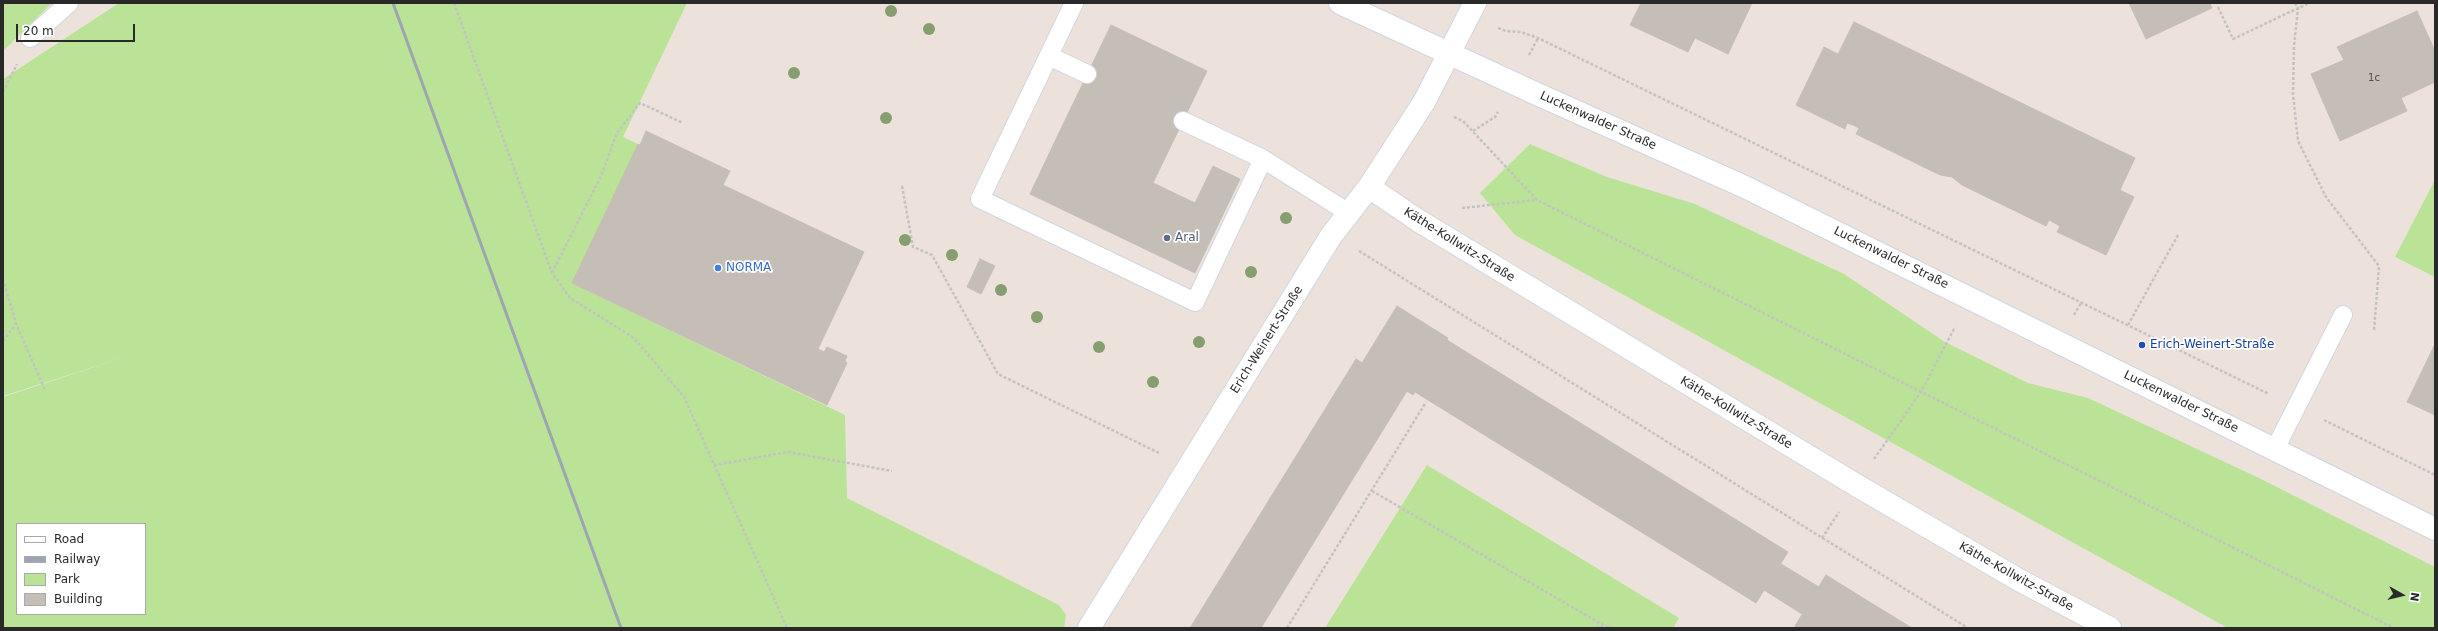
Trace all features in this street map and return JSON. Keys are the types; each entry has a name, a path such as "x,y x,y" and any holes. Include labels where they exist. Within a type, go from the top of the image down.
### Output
{"street":[{"name":"Luckenwalder Straße","path":"1340,3 1448,54 1745,187 1970,297 2435,529"},
{"name":"Erich-Weinert-Straße","path":"1089,628 1330,236 1369,187 1424,102 1475,3"},
{"name":"Käthe-Kollwitz-Straße","path":"1369,187 1419,221 1856,485 2019,580 2110,628"}],"lane":[{"path":"30,38 69,3"},
{"path":"1074,3 980,199 1195,302 1263,160"},
{"path":"1048,56 1087,74"},
{"path":"1183,121 1263,160 1348,213"},
{"path":"2275,449 2343,315"}],"path":[{"path":"454,3 552,274 570,298 634,338 684,397 787,628"},
{"path":"2295,3 2298,8 2294,46 2293,94 2298,142 2326,197 2379,266 2374,331"},
{"path":"2218,7 2233,39 2309,3"},
{"path":"1506,31 1521,32 1538,38 2435,475"},
{"path":"552,274 601,176 617,133 640,103 683,123"},
{"path":"1463,122 1537,200 2394,628"},
{"path":"902,186 913,247 932,255 998,374 1187,469"},
{"path":"1419,221 1437,210 1537,200"},
{"path":"2128,325 2178,236"},
{"path":"1352,247 1968,628"},
{"path":"3,279 16,324 45,390"},
{"path":"1822,538 1856,485 1921,392 1970,297"},
{"path":"3,340 16,324"},
{"path":"1287,628 1426,402"},
{"path":"714,465 788,452 892,471"},
{"path":"1372,491 1605,626 1613,628"},
{"path":"1591,628 1605,626"}],"green space":[{"path":"3,3 52,3 3,51"},
{"path":"119,3 687,3 623,137 638,144 572,283 845,415 847,498 1059,605 1066,615 1064,628 3,628 3,397 134,354 3,396 3,79"},
{"path":"1530,144 1607,177 1695,204 1844,274 1945,342 2028,383 2088,398 2259,478 2435,567 2435,628 2228,628 1515,235 1480,193"},
{"path":"2435,180 2435,277 2395,257"},
{"path":"1427,465 1679,618 1673,628 1325,628"}],"building":[{"path":"1641,3 1752,3 1728,54 1695,38 1688,52 1630,25"},
{"path":"2129,3 2210,3 2212,8 2146,39"},
{"path":"2417,11 2435,51 2435,82 2401,98 2407,111 2340,141 2311,74 2344,60 2337,47"},
{"path":"1854,22 2135,158 2120,190 2134,197 2106,255 2057,232 2060,226 2049,220 2046,226 1962,185 1952,177 1940,175 1856,134 1859,128 1853,125 1847,123 1845,129 1796,105 1824,47 1838,54"},
{"path":"1111,25 1207,71 1153,183 1057,137"},
{"name":"NORMA","path":"646,131 730,171 723,185 864,252 818,349 824,352 827,347 847,356 845,361 847,363 827,405 572,283 638,144 640,145"},
{"name":"Aral","path":"1057,137 1195,203 1213,166 1240,179 1195,273 1030,194"},
{"path":"980,259 995,266 981,294 967,287"},
{"path":"1397,306 1448,338 1447,340 1788,552 1756,603 1415,392 1413,395 1362,363"},
{"path":"2435,344 2435,415 2407,402"},
{"path":"1356,359 1407,391 1261,628 1190,628"},
{"path":"1781,564 1819,587 1802,614 1764,590"},
{"path":"1826,575 1912,628 1797,628 1795,626"}],"railway":[{"path":"393,3 621,628"}],"place":[{"name":"Aral","path":"1167,238"},
{"name":"NORMA","path":"718,268"},
{"name":"Erich-Weinert-Straße","path":"2142,345"}]}
